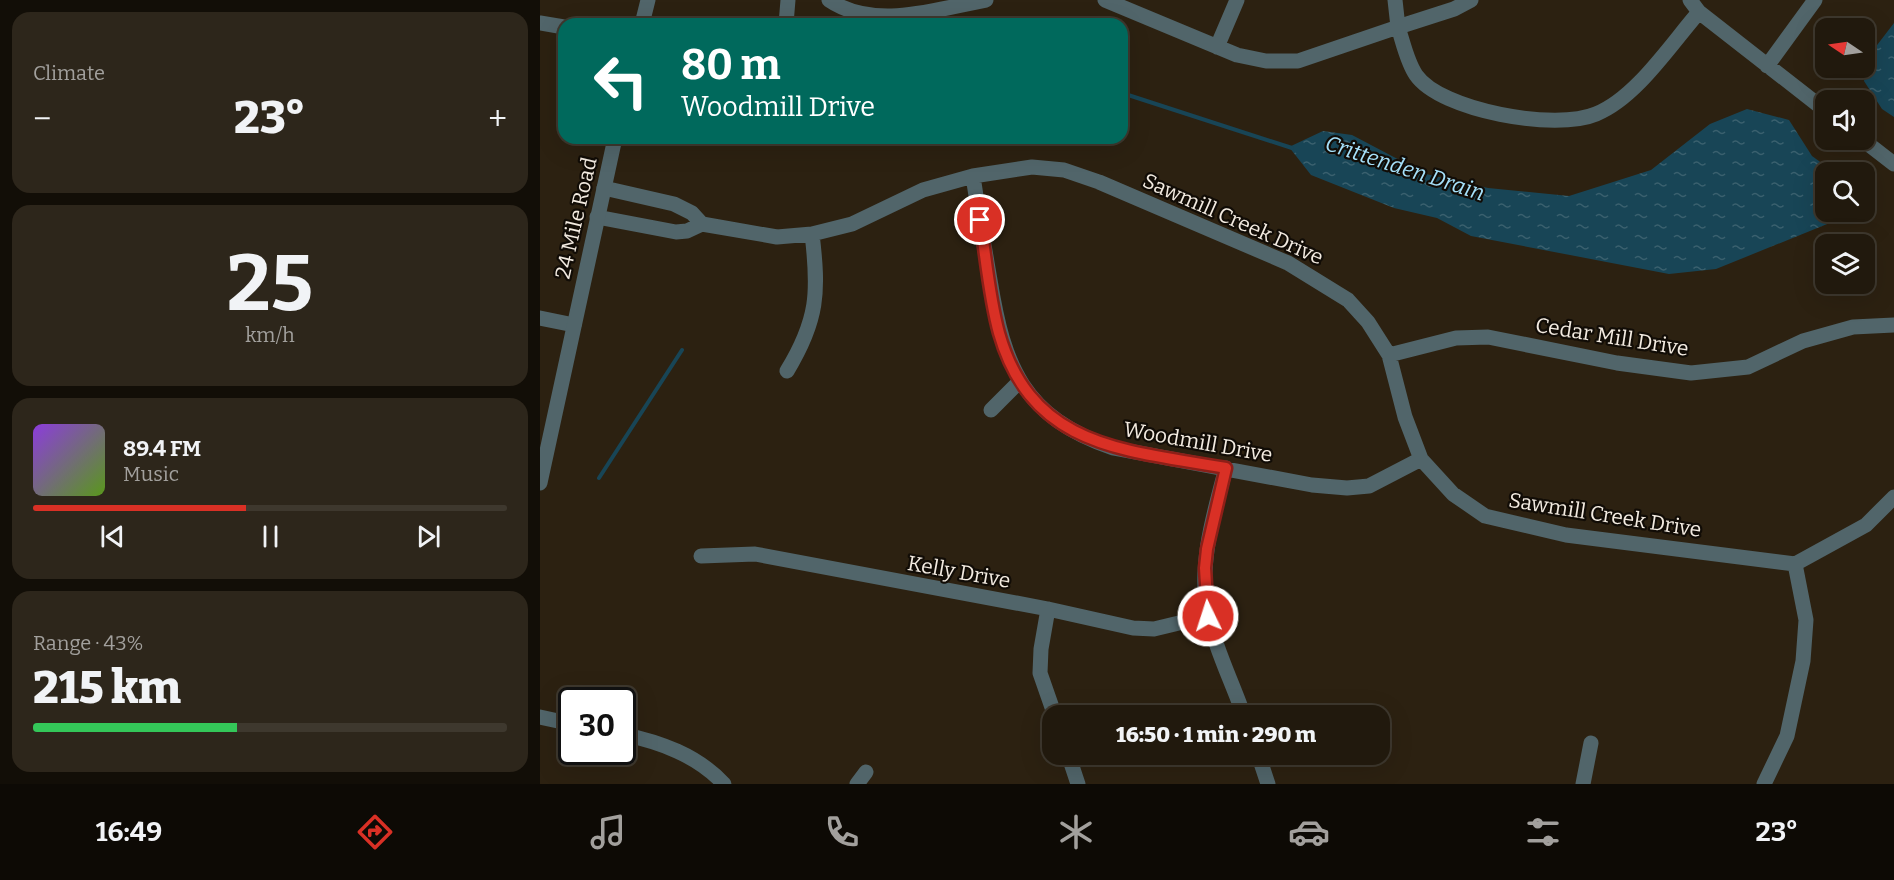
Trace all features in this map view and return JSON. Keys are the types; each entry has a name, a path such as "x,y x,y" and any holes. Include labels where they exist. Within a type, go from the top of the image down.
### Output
{"street":[{"path":"644,18 648,0"},
{"path":"786,18 788,0"},
{"path":"829,0 851,12 884,17 986,0"},
{"path":"1105,0 1251,59 1298,61 1454,9 1471,0"},
{"path":"1217,47 1237,0"},
{"path":"1395,0 1398,27 1416,75 1436,93 1468,105 1536,121 1565,121 1596,115 1626,96 1694,6 1815,103"},
{"path":"1767,66 1815,0"},
{"path":"540,23 558,26"},
{"name":"24 Mile Road","path":"540,483 614,144"},
{"path":"1875,149 1894,164"},
{"name":"Sawmill Creek Drive","path":"597,217 676,232 687,231 702,224 777,237 812,234 852,224 923,190 973,176 1032,167 1064,170 1099,182 1288,263 1348,300 1368,322 1389,355 1405,417 1420,459 1439,482 1485,516 1566,535 1795,564"},
{"name":"Woodmill Drive","path":"973,176 998,331 1007,358 1036,403 1083,437 1113,448 1312,485 1347,488 1369,486 1420,459"},
{"name":"Sawmill Creek Drive","path":"604,188 674,204 692,213 702,224"},
{"path":"787,371 802,346 817,297 818,278 812,234"},
{"path":"540,318 574,325"},
{"name":"Cedar Mill Drive","path":"1389,355 1456,338 1488,337 1617,363 1690,373 1748,367 1803,341 1853,327 1894,325"},
{"path":"991,410 1020,381"},
{"path":"1226,468 1207,549 1205,568 1208,616 1240,705"},
{"path":"1764,784 1787,736 1803,661 1806,620 1795,564 1866,525 1894,497"},
{"name":"Kelly Drive","path":"701,556 755,554 1048,609 1133,628 1154,629 1208,616"},
{"path":"1048,609 1041,649 1040,673 1051,705"},
{"path":"540,717 558,721"},
{"path":"636,737 663,744 691,758 724,784"},
{"path":"1583,784 1591,743"},
{"path":"1072,765 1078,784"},
{"path":"1262,765 1268,784"}],"water":[{"path":"1894,23 1894,117 1882,109 1875,98 1875,90 1870,90 1864,81 1865,78 1875,78 1875,48"},
{"path":"1747,109 1789,120 1812,156 1820,162 1815,162 1815,222 1832,222 1716,269 1669,274 1471,236 1437,218 1394,208 1311,175 1289,147 1323,131 1352,135 1426,174 1488,188 1569,196 1651,170 1710,124"}],"waterway":[{"name":"Crittenden Drain","path":"1128,95 1292,148"},
{"name":"Crittenden Drain","path":"599,478 682,350"}],"route":[{"path":"980,220 998,331 1007,358 1036,403 1083,437 1113,448 1226,468 1209,531 1205,568 1208,616"}]}
